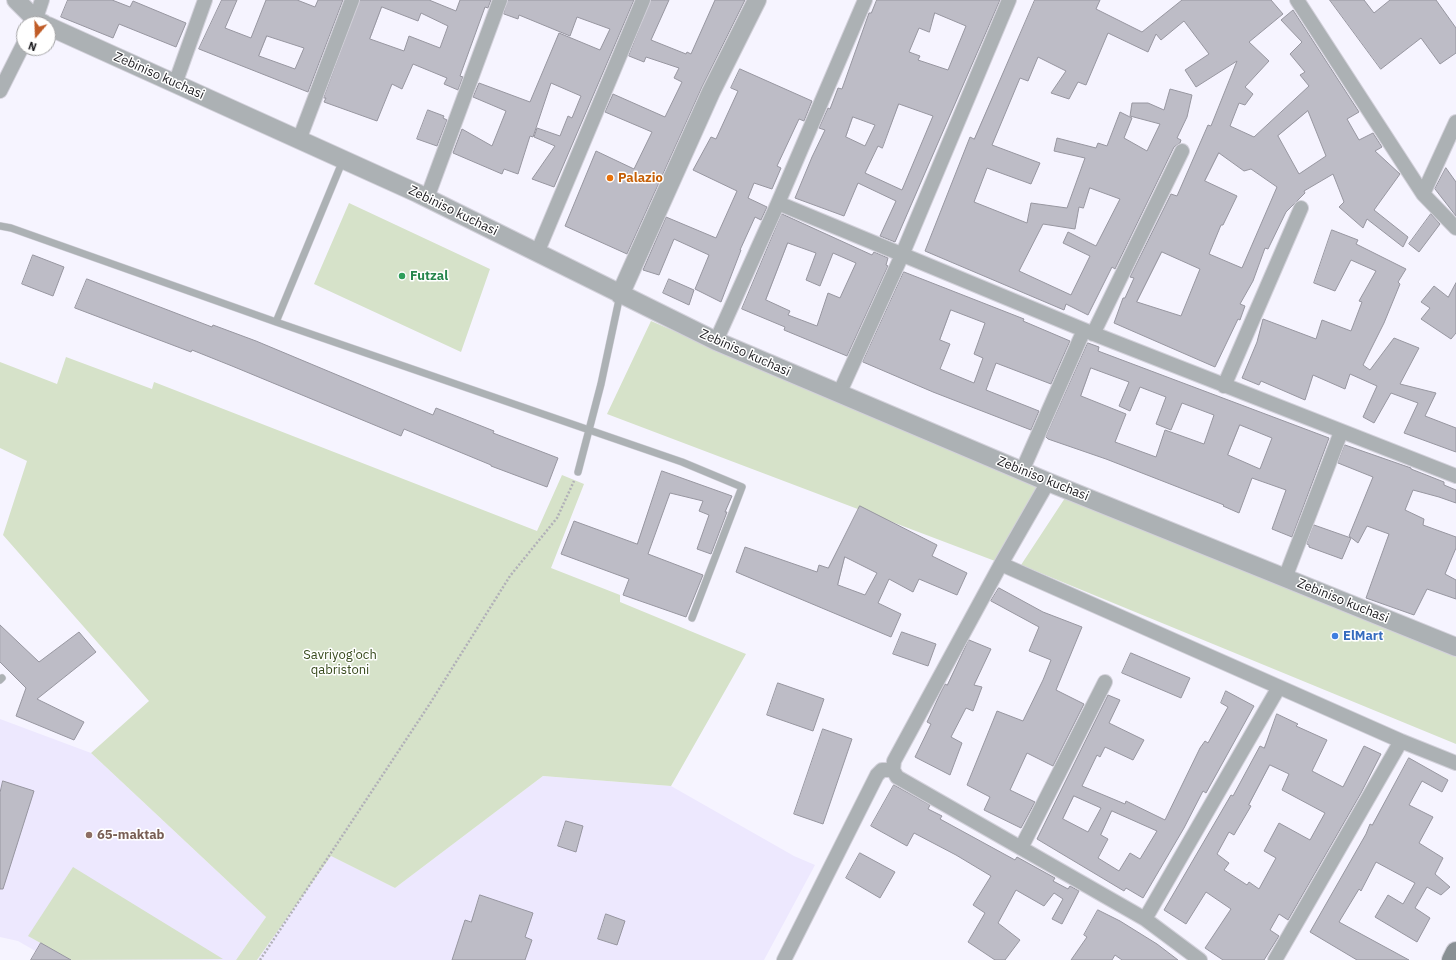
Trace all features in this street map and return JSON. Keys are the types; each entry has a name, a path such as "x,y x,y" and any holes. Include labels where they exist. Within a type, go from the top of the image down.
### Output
{"main road":[{"path":"1452,960 1456,952"}],"street":[{"name":"Zebiniso kuchasi","path":"16,0 33,16"},
{"path":"41,16 42,0"},
{"path":"175,84 205,0"},
{"path":"299,140 352,0"},
{"path":"426,198 500,0"},
{"path":"538,253 643,0"},
{"path":"620,295 711,92 758,0"},
{"path":"716,341 778,203 865,0"},
{"path":"839,394 902,255 1009,0"},
{"path":"1298,0 1423,194 1456,228"},
{"name":"Zebiniso kuchasi","path":"56,30 426,198 716,341 1048,482 1456,647"},
{"path":"0,91 18,56"},
{"path":"1423,194 1456,122"},
{"path":"1022,471 1088,332 1182,151"},
{"path":"778,203 1088,332 1456,476"},
{"path":"1224,386 1301,208"},
{"path":"1285,578 1341,432"},
{"path":"1048,482 1001,564 894,761 893,770 897,777 1145,919 1191,957"},
{"path":"1001,564 1401,741 1456,763"},
{"path":"1020,848 1105,682"},
{"path":"1145,919 1279,687"},
{"path":"1275,960 1401,741"},
{"path":"784,960 877,775 882,770 893,770"}],"lane":[{"path":"276,322 344,160"},
{"path":"0,226 11,228 276,322 682,462 742,487 692,618"},
{"path":"578,472 620,295"}],"path":[{"path":"260,960 429,705 510,576 558,518 578,472"}],"shaded area":[{"name":"65-maktab","path":"0,719 91,753 266,917 236,960 51,960 18,941 0,937"},
{"path":"543,776 671,786 794,856 815,865 764,960 257,960 331,856 395,888"}],"green space":[{"name":"Futzal","path":"349,203 490,269 461,352 314,284"},
{"path":"651,321 1037,487 1001,554 995,561 607,414"},
{"name":"Savriyog'och qabristoni","path":"66,357 152,389 154,382 537,531 562,475 584,484 551,568 620,595 620,602 746,654 671,786 543,776 395,888 331,856 257,960 236,960 266,917 91,753 149,701 3,535 27,461 0,448 0,362 57,384"},
{"path":"1065,498 1456,657 1456,744 1021,565"},
{"path":"73,867 223,959 71,960 28,936"}],"building":[{"path":"68,0 112,0 130,7 133,1 186,23 176,47 119,24 113,38 61,17"},
{"path":"222,0 237,0 225,28 251,38 266,0 297,0 315,7 318,0 343,0 308,92 199,49","holes":["267,36 304,48 295,69 259,56"]},
{"path":"360,0 429,0 456,11 460,0 491,0 488,8 485,7 460,76 463,77 458,90 444,84 447,78 413,64 402,89 392,84 377,121 324,102 326,98 324,98","holes":["382,7 418,21 421,13 448,26 440,48 409,36 404,51 370,39"]},
{"path":"508,0 634,0 554,187 532,179 555,146 534,137 537,128 560,136 568,116 572,118 581,96 551,83 533,137 530,136 518,174 504,169 502,174 453,153 462,129 492,146 506,111 473,97 479,83 530,102 559,33 600,50 610,29 577,17 570,36 519,15 518,19 504,14"},
{"path":"651,0 669,0 651,40 686,54 687,52 691,54 715,0 745,0 702,87 627,254 565,226 596,151 634,169 652,132 605,112 613,94 665,117 682,82 674,78 679,68 646,57 644,62 629,56"},
{"path":"877,0 1000,0 895,242 880,236 896,201 858,183 844,216 795,198 825,130 819,128 828,108 830,109 838,88 842,89 869,13 871,13","holes":["935,13 966,26 948,70 918,60 920,56 909,52 919,28 929,32","899,104 933,116 902,190 865,173 878,146 882,148","853,117 875,125 865,146 846,137"]},
{"path":"1035,0 1100,0 1096,9 1142,32 1182,0 1271,0 1283,14 1249,42 1269,61 1245,87 1253,94 1245,105 1239,103 1230,126 1254,137 1309,86 1300,75 1305,72 1290,54 1302,42 1281,20 1293,10 1359,112 1347,119 1359,140 1373,133 1382,147 1375,151 1400,174 1374,210 1408,237 1403,247 1367,219 1363,228 1339,207 1344,202 1333,174 1304,191 1305,193 1286,212 1268,249 1265,248 1253,281 1240,304 1245,306 1240,320 1238,319 1215,367 1114,323 1123,298 1125,298 1134,278 1130,277 1171,194 1177,196 1208,125 1211,126 1237,61 1196,87 1185,70 1209,54 1184,21 1161,40 1156,34 1148,52 1108,33 1086,85 1078,82 1069,99 1051,93 1066,71 1038,57 1028,81 1020,78 992,145 1040,163 1031,184 987,168 974,202 1027,223 1031,203 1067,208 1085,158 1054,151 1057,138 1096,148 1098,143 1107,146 1120,112 1132,118 1124,138 1147,151 1160,124 1130,116 1132,103 1148,103 1164,110 1170,89 1192,95 1187,117 1177,138 1181,140 1180,143 1174,147 1115,269 1112,267 1088,315 1066,304 1064,310 925,251 970,137 974,139","holes":["1308,111 1326,156 1299,174 1278,136","1219,153 1244,171 1251,169 1277,187 1242,268 1209,254 1221,225 1223,225 1237,196 1205,181","1090,188 1120,199 1096,246 1068,232 1063,243 1090,256 1071,295 1019,271 1043,224 1075,229 1079,207 1083,208","1162,252 1200,269 1181,316 1137,302"]},
{"path":"1330,0 1364,0 1374,13 1390,0 1436,0 1456,28 1456,53 1440,64 1421,38 1381,69"},
{"path":"740,69 812,101 804,121 799,119 777,166 781,168 772,189 754,183 748,198 767,207 761,220 755,217 740,250 721,302 695,289 709,255 674,239 659,275 643,270 666,217 716,238 737,191 693,170 711,137 716,139 738,91 731,88"},
{"path":"428,110 444,116 443,118 447,120 437,146 417,139"},
{"path":"1446,168 1456,182 1456,216 1435,189"},
{"path":"782,214 872,255 874,252 888,258 886,265 888,266 847,356 784,330 785,327 742,309","holes":["788,243 816,253 806,280 820,286 833,253 856,263 840,298 828,293 817,326 788,315 790,311 766,300"]},
{"path":"1431,214 1440,224 1419,252 1409,244"},
{"path":"1332,230 1358,240 1356,244 1406,269 1398,282 1400,284 1384,323 1363,365 1370,370 1394,338 1419,348 1400,384 1436,393 1425,416 1456,428 1456,452 1404,433 1418,403 1391,393 1374,423 1363,417 1377,386 1350,374 1345,389 1313,375 1305,400 1261,381 1259,385 1242,378 1257,342 1263,319 1316,339 1322,320 1351,331 1362,302 1359,301 1376,271 1351,260 1335,291 1314,283"},
{"path":"33,255 64,267 53,296 22,284"},
{"path":"904,272 1024,319 1023,321 1070,341 1051,384 996,363 986,390 1039,411 1031,430 933,392 863,362","holes":["951,310 985,323 974,354 983,358 974,383 940,369 950,344 940,340"]},
{"path":"87,279 212,327 213,325 256,341 433,415 436,408 494,431 493,433 558,458 547,487 491,466 404,429 401,436 192,350 191,352 75,308"},
{"path":"669,279 694,290 689,305 663,293"},
{"path":"1456,283 1456,333 1451,339 1421,319 1430,308 1421,302 1434,286 1448,297"},
{"path":"1088,343 1099,347 1098,351 1329,438 1292,537 1272,529 1286,490 1252,478 1239,513 1223,506 1224,505 1046,437","holes":["1091,368 1129,382 1119,406 1130,411 1140,387 1166,397 1156,424 1171,430 1182,403 1214,415 1204,444 1165,430 1156,457 1115,442 1126,414 1081,396","1240,425 1272,438 1260,469 1228,455"]},
{"path":"1345,445 1411,468 1444,482 1444,485 1456,490 1456,503 1413,490 1405,510 1424,519 1423,525 1456,537 1456,548 1445,574 1456,580 1456,599 1427,589 1414,615 1366,598 1389,534 1367,526 1358,543 1349,536 1373,477 1338,463"},
{"path":"662,471 732,496 711,554 697,549 709,515 699,511 703,501 670,493 648,554 703,575 686,617 623,595 629,579 561,554 574,521 637,544"},
{"path":"860,506 937,545 932,556 967,573 957,595 919,579 913,592 889,579 878,603 901,614 891,637 736,572 745,547 817,572 819,565 828,568","holes":["845,557 877,573 865,595 838,585"]},
{"path":"1314,525 1351,538 1342,559 1309,547 1307,544"},
{"path":"999,588 1043,612 1082,627 1056,690 1084,704 1053,766 1027,753 1010,790 1035,802 1021,828 984,810 990,797 967,785 997,711 1023,721 1051,660 1029,651 1039,627 991,601"},
{"path":"0,625 39,662 79,632 96,652 37,699 84,722 74,740 16,716 26,688 0,662"},
{"path":"902,632 936,644 928,666 893,654"},
{"path":"969,640 991,649 974,685 982,687 973,711 966,708 951,737 962,743 950,775 915,757 931,724 927,722 945,684 947,685"},
{"path":"1131,653 1190,678 1181,698 1122,673"},
{"path":"778,683 824,699 813,731 767,715"},
{"path":"1226,691 1254,706 1206,793 1203,791 1184,828 1143,898 1126,888 1124,891 1037,839 1108,695 1120,700 1109,723 1144,740 1133,760 1105,747 1100,757 1097,755 1082,786 1125,804 1126,801 1165,820 1200,748 1205,741 1208,743 1228,707 1221,703","holes":["1074,796 1101,808 1088,832 1063,819","1112,811 1157,831 1140,859 1130,853 1119,871 1098,858 1108,839 1101,835"]},
{"path":"1277,714 1298,724 1296,726 1327,740 1312,771 1343,787 1364,746 1381,754 1361,793 1288,920 1279,914 1270,930 1279,936 1264,960 1223,960 1205,948 1231,909 1206,892 1186,924 1164,910 1231,795 1233,796 1260,746 1264,748","holes":["1270,765 1289,774 1282,790 1325,813 1310,840 1279,823 1264,851 1276,858 1259,889 1249,882 1247,885 1224,870 1229,863 1217,854 1229,832 1234,835 1251,806 1249,805"]},
{"path":"823,729 852,739 823,824 794,814"},
{"path":"1409,758 1448,780 1442,792 1422,781 1409,805 1433,817 1419,843 1443,858 1435,874 1450,887 1441,895 1427,887 1415,908 1430,918 1417,942 1375,917 1388,895 1403,904 1415,883 1376,862 1361,891 1359,889 1339,922 1409,960 1357,960 1310,932 1366,834 1370,824 1372,825"},
{"path":"3,781 34,791 3,889 0,889 0,793"},
{"path":"894,785 930,805 928,809 942,816 940,819 1015,860 1017,857 1055,878 1053,881 1068,889 1070,886 1079,891 1062,924 1052,919 1063,899 1054,893 1044,906 1016,890 998,923 1020,940 1005,960 995,960 968,942 985,913 973,905 991,876 956,855 914,833 907,846 871,826"},
{"path":"566,821 583,826 576,852 558,846"},
{"path":"860,853 895,872 880,898 846,878"},
{"path":"480,895 533,913 525,937 532,940 525,960 452,960 465,920 471,922"},
{"path":"1098,910 1120,921 1157,944 1178,960 1122,960 1115,955 1112,960 1071,960 1087,937 1084,935"},
{"path":"606,914 625,921 617,945 598,939"},
{"path":"41,943 71,960 31,960"}],"place":[{"name":"Palazio","path":"610,178"},
{"name":"Futzal","path":"402,276"},
{"name":"ElMart","path":"1335,636"},
{"name":"65-maktab","path":"89,835"}]}
